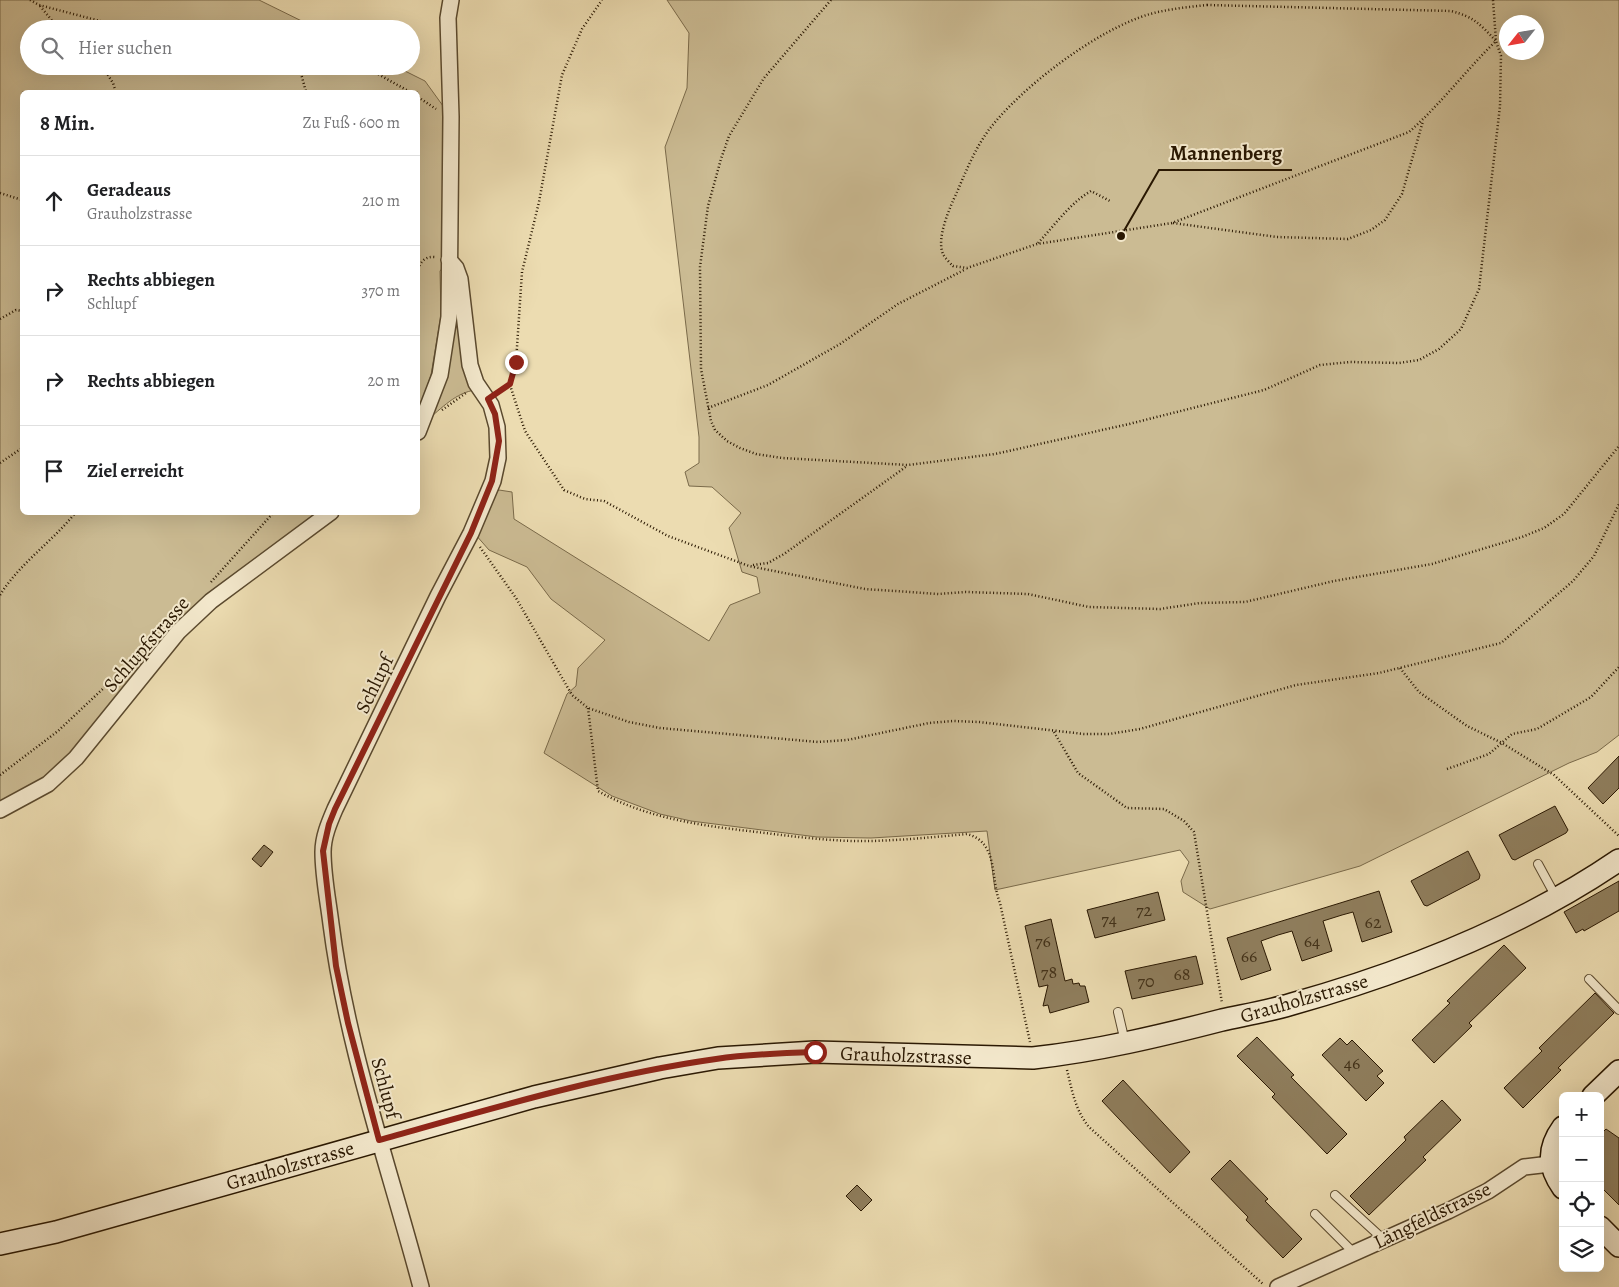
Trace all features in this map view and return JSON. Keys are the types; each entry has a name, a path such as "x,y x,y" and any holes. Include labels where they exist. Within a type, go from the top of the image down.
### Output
{"street":[{"path":"420,424 441,365 449,316 451,117 448,18 451,0"},
{"name":"Schlupf","path":"421,1287 348,1023 338,976 324,866 325,839 340,800 471,533 492,481 498,458 495,414 485,395 476,384 470,364 460,278 456,268 449,260"},
{"name":"Schlupfstrasse","path":"0,810 48,784 76,758 178,632 211,601 327,515"},
{"name":"Grauholzstrasse","path":"0,1244 56,1232 379,1140 588,1084 660,1068 718,1058 815,1052 1033,1058 1067,1054 1125,1043 1290,1005 1401,970 1483,935 1556,898 1619,860"},
{"path":"1598,1092 1619,1070"},
{"path":"1559,1134 1555,1140 1550,1164 1560,1182"},
{"name":"Längfeldstrasse","path":"1278,1287 1456,1207 1488,1191 1524,1167 1550,1164"},
{"path":"1604,1231 1619,1246"}],"lane":[{"path":"1538,864 1556,898"},
{"path":"1589,979 1619,1010"},
{"path":"1118,1012 1125,1043"},
{"path":"1335,1194 1383,1239"},
{"path":"1315,1214 1353,1252"}],"path":[{"path":"30,0 38,5 51,20"},
{"path":"602,0 582,29 562,75 539,202 522,272 516,362 510,384 526,431 564,490 585,499 604,501 668,536 749,566 864,589 939,594 966,592 1028,594 1089,608 1160,609 1200,603 1244,602 1334,581 1432,564 1544,528 1564,514 1619,446"},
{"path":"831,0 764,78 729,136 721,158 708,206 700,267 701,369 711,421 721,435 740,448 756,454 782,458 908,466 995,454 1129,424 1264,390 1320,365 1350,362 1399,363 1419,360 1439,350 1461,329 1479,289 1500,106 1501,56 1496,41 1492,0"},
{"path":"38,5 96,20"},
{"path":"967,268 953,266 943,254 942,235 948,210 972,159 988,132 1009,106 1073,54 1102,35 1127,23 1150,14 1207,5 1451,11 1468,16 1481,24 1496,41"},
{"path":"708,408 768,385 840,344 898,304 967,268 1037,244 1172,223 1409,132 1424,119 1465,71 1496,41"},
{"path":"108,75 115,90"},
{"path":"301,75 305,90"},
{"path":"380,75 406,90"},
{"path":"420,98 451,117"},
{"path":"1172,223 1277,237 1348,238 1372,230 1384,220 1402,194 1424,119"},
{"path":"1037,244 1058,223 1076,199 1091,191 1110,201"},
{"path":"0,193 20,199"},
{"path":"420,266 424,259 430,256 449,260"},
{"path":"0,319 16,310 20,311"},
{"path":"420,426 434,419 462,394 485,395 510,384"},
{"path":"0,463 20,449"},
{"path":"749,566 768,563 784,554 908,466"},
{"path":"471,533 516,598 564,683 578,701 588,708 628,722 660,728 818,742 847,740 929,723 953,721 979,722 1054,732 1109,734 1140,729 1296,685 1400,668 1501,643 1573,581 1594,556 1619,504"},
{"path":"0,595 11,577 59,533 74,515"},
{"path":"206,588 271,515"},
{"path":"0,775 58,731 142,652"},
{"path":"1447,769 1489,754 1512,734 1537,729 1591,697 1619,667"},
{"path":"1400,668 1419,692 1467,726 1502,743 1554,776 1619,836"},
{"path":"588,708 598,791 611,799 659,817 691,824 817,839 872,841 967,834 981,839 987,846 990,855 996,892 1000,903 1033,1058"},
{"path":"1054,732 1078,773 1127,808 1164,809 1184,821 1194,832 1202,895 1225,1020"},
{"path":"1067,1054 1067,1068 1076,1106 1081,1117 1089,1127 1266,1287"}],"shaded area":[{"path":"0,0 259,0 300,20 20,20 20,75 413,75 425,81 451,117 449,260 440,271 441,315 431,375 420,407 420,90 20,90 20,515 320,515 208,598 71,755 46,780 0,805"},
{"path":"667,0 1619,0 1619,735 1597,752 1569,763 1360,866 1210,909 1183,892 1181,881 1189,862 1180,850 995,890 987,831 871,838 817,837 691,821 660,814 612,796 544,753 567,694 576,686 578,668 605,640 551,599 527,567 489,550 475,534 490,496 499,490 512,492 514,519 709,641 730,605 760,593 757,577 742,572 729,528 741,513 712,487 689,486 685,472 699,463 699,437 665,147 687,88 689,33"},
{"path":"453,278 476,390 469,391 455,398 426,421"}],"building":[{"path":"1619,756 1619,788 1603,804 1588,788"},
{"path":"1555,806 1568,830 1566,833 1515,860 1512,859 1499,835"},
{"path":"264,845 273,852 261,867 252,859"},
{"path":"1468,851 1480,875 1479,879 1427,906 1424,905 1411,881"},
{"path":"1619,881 1619,911 1584,931 1583,929 1576,933 1564,912"},
{"path":"1379,891 1392,932 1362,942 1353,912 1323,921 1332,951 1302,961 1292,931 1278,935 1261,941 1271,970 1241,980 1227,938"},
{"path":"1158,892 1165,920 1095,938 1087,910"},
{"path":"1051,919 1065,981 1072,979 1073,984 1079,983 1080,986 1085,986 1089,1002 1050,1013 1048,1005 1043,1006 1048,985 1039,987 1025,926"},
{"path":"1504,945 1526,968 1469,1023 1472,1026 1434,1063 1412,1040 1450,1003 1447,1001"},
{"path":"1196,956 1203,984 1132,999 1125,971"},
{"path":"1595,993 1614,1013 1558,1068 1561,1070 1523,1108 1504,1088 1542,1051 1539,1048"},
{"path":"1257,1037 1294,1075 1291,1077 1347,1134 1327,1154 1272,1097 1275,1094 1237,1056"},
{"path":"1340,1038 1347,1045 1352,1040 1383,1071 1377,1076 1384,1083 1366,1101 1322,1055"},
{"path":"1123,1080 1190,1152 1170,1173 1102,1101"},
{"path":"1442,1100 1461,1120 1423,1157 1426,1160 1369,1215 1350,1196 1406,1140 1404,1137"},
{"path":"1606,1129 1619,1138 1619,1205 1604,1190 1604,1131"},
{"path":"1230,1160 1268,1199 1265,1201 1302,1239 1283,1258 1246,1220 1248,1217 1211,1179"},
{"path":"857,1185 872,1200 861,1211 846,1196"}],"place":[{"name":"Mannenberg","path":"1121,236"}],"route":[{"path":"516,362 510,384 488,399 495,414 499,441 498,458 492,481 471,533 438,596 335,809 325,839 323,851 324,866 336,966 348,1023 379,1140 534,1097 660,1068 718,1058 815,1052"}]}
